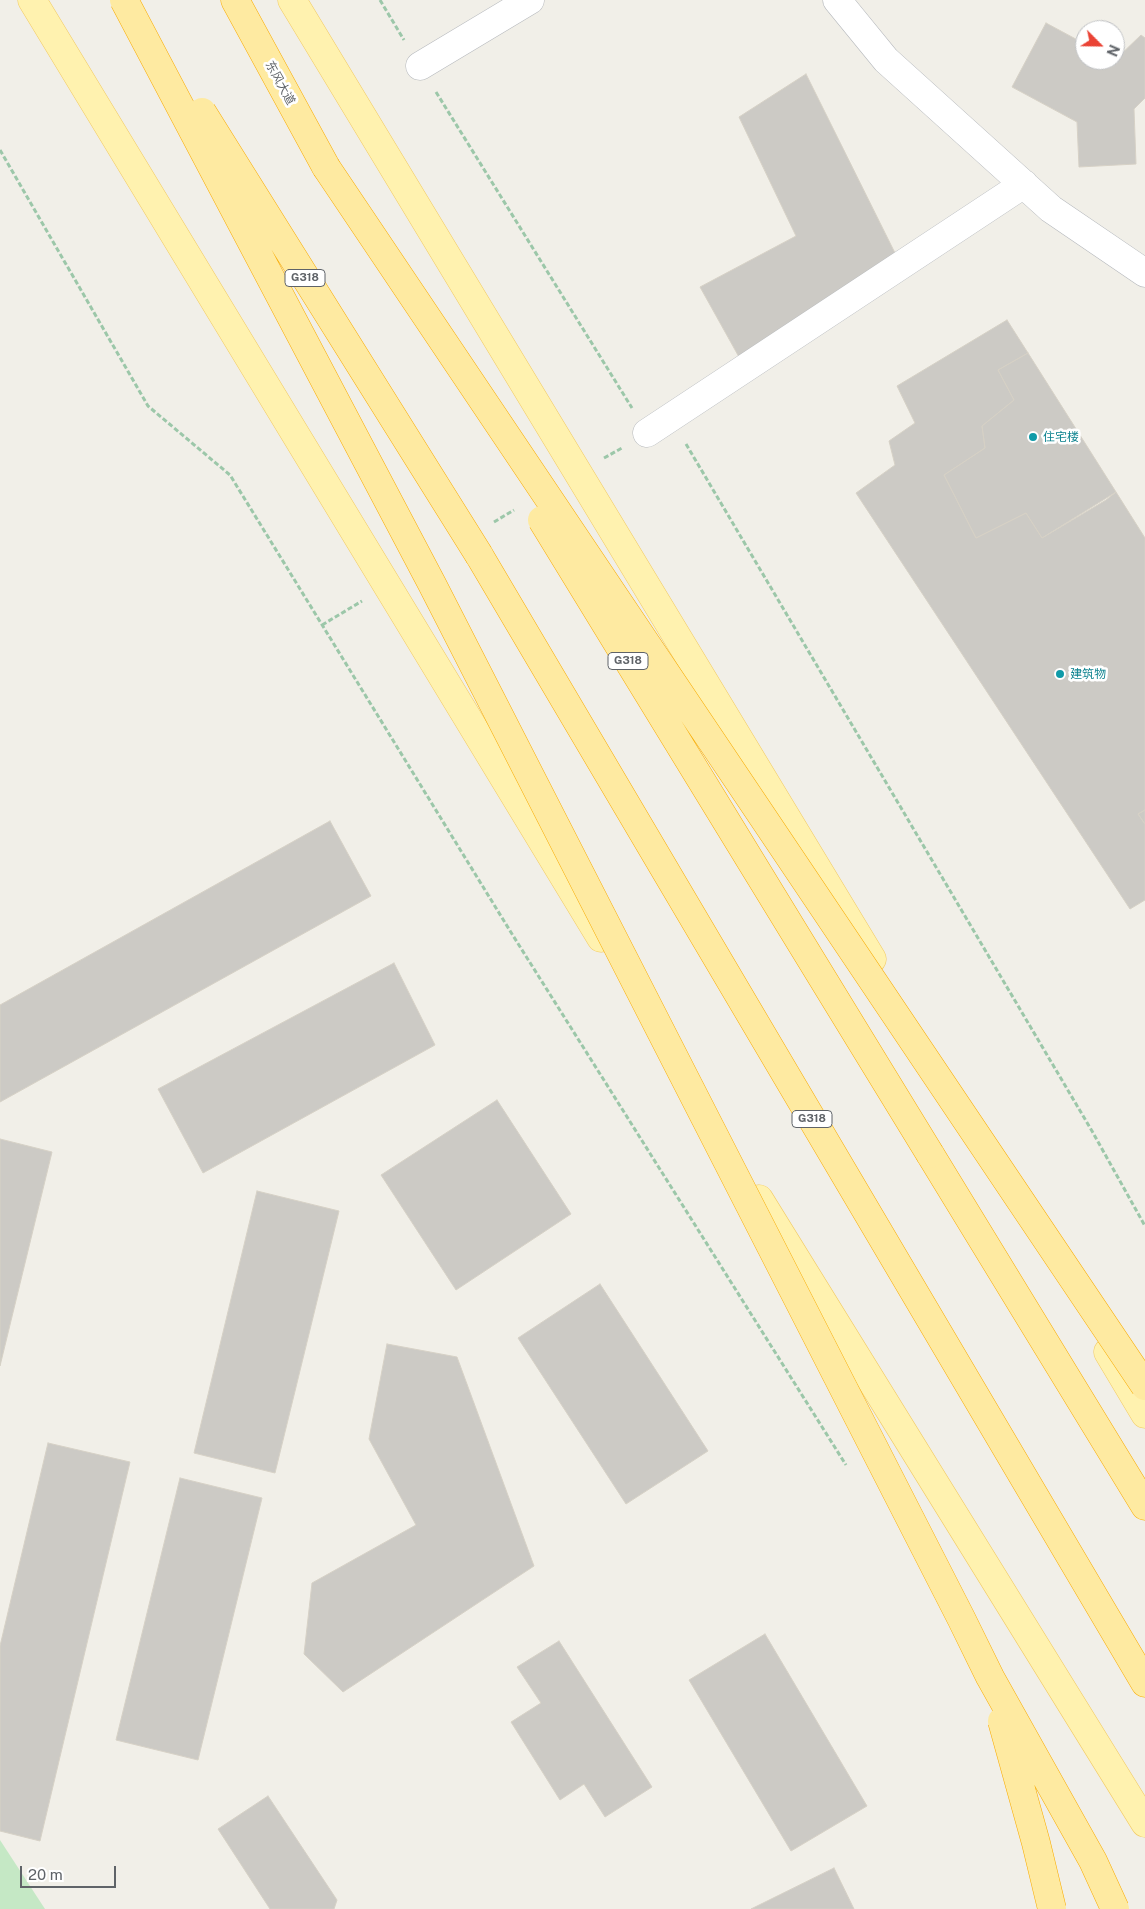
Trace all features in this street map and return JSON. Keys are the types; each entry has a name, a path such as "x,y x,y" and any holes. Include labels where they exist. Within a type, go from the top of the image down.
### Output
{"highway":[{"path":"124,0 432,584 990,1677 1093,1862 1115,1909"},
{"name":"G318","path":"132,0 484,564 1145,1683"},
{"name":"东风大道","path":"235,0 326,167"},
{"path":"326,167 1145,1386"},
{"name":"G318","path":"326,167 1145,1506"},
{"path":"990,1677 1036,1843 1052,1909"}],"main road":[{"path":"32,0 764,1207 1145,1823"},
{"path":"292,0 953,1091 1145,1414"}],"street":[{"path":"420,66 530,0"},
{"path":"837,0 886,60 1051,209 1145,273"},
{"path":"647,433 1024,184"}],"path":[{"path":"0,150 148,406 230,475 507,925 847,1467"},
{"path":"670,418 1092,1130 1145,1226"}],"green space":[{"path":"0,1840 45,1909 0,1909"}],"building":[{"path":"1046,23 1075,39 1075,70 1125,70 1125,50 1141,35 1145,38 1145,98 1134,109 1136,164 1079,167 1077,122 1012,87"},
{"path":"806,74 897,257 739,357 700,287 796,236 739,117"},
{"name":"建筑物","path":"1007,320 1028,353 998,370 1014,400 982,426 985,448 944,475 976,538 1026,513 1042,538 1116,492 1145,538 1145,810 1138,814 1145,824 1145,900 1130,909 856,493 895,465 889,441 915,423 897,386"},
{"name":"住宅楼","path":"1028,353 1116,492 1106,500 1042,538 1026,513 976,538 944,475 985,448 982,426 1014,400 998,370"},
{"path":"1145,810 1145,824 1138,814"},
{"path":"330,821 371,896 0,1102 0,1005"},
{"path":"394,963 435,1045 203,1173 158,1089"},
{"path":"497,1100 571,1214 456,1290 381,1175"},
{"path":"0,1139 52,1152 0,1366"},
{"path":"257,1191 339,1211 275,1473 194,1453"},
{"path":"600,1284 708,1451 626,1504 518,1338"},
{"path":"387,1344 457,1357 534,1566 343,1692 304,1654 312,1583 416,1525 369,1439"},
{"path":"48,1443 130,1462 40,1841 0,1831 0,1646"},
{"path":"180,1478 262,1498 198,1760 116,1740"},
{"path":"765,1634 867,1806 791,1851 689,1680"},
{"path":"559,1641 652,1787 605,1817 584,1784 560,1800 511,1722 541,1703 517,1667"},
{"path":"268,1796 337,1900 334,1909 270,1909 218,1829"},
{"path":"834,1868 854,1909 751,1909"}],"place":[{"name":"住宅楼","path":"1033,437"},
{"name":"建筑物","path":"1060,674"}]}
